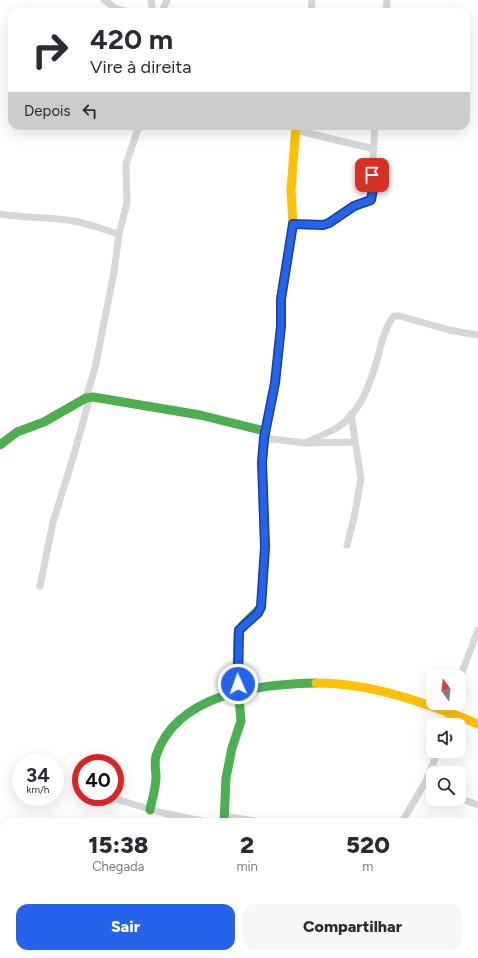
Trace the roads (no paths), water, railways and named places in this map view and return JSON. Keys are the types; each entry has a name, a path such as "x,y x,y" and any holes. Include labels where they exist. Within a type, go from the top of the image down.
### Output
{"street":[{"path":"104,0 115,8"},
{"path":"40,586 53,522 73,458 95,368 127,203 126,164 138,130"},
{"path":"224,818 226,778 232,748 240,721 237,675 239,630 258,613 261,607 264,572 262,462 264,435 275,383 281,326 281,299 293,224 291,190 295,130"},
{"path":"303,130 374,149"},
{"path":"293,224 323,225 329,223 354,206 371,200 373,189 372,175 375,130"},
{"path":"0,214 25,218 54,218 76,221 120,234"},
{"path":"304,443 338,427 351,414 372,376 390,320 394,316 400,316 449,330 478,335"},
{"path":"0,446 17,432 44,422 88,398 102,397 200,414 264,435 304,443 354,442"},
{"path":"347,545 354,518 360,479 351,414"},
{"path":"463,670 478,633"},
{"path":"150,810 156,780 156,756 164,739 180,718 209,702 238,693 296,683 328,683 389,693 426,702"},
{"path":"454,710 478,724"},
{"path":"404,818 426,781"},
{"path":"466,801 478,805"},
{"path":"124,802 150,810 188,818"}]}
